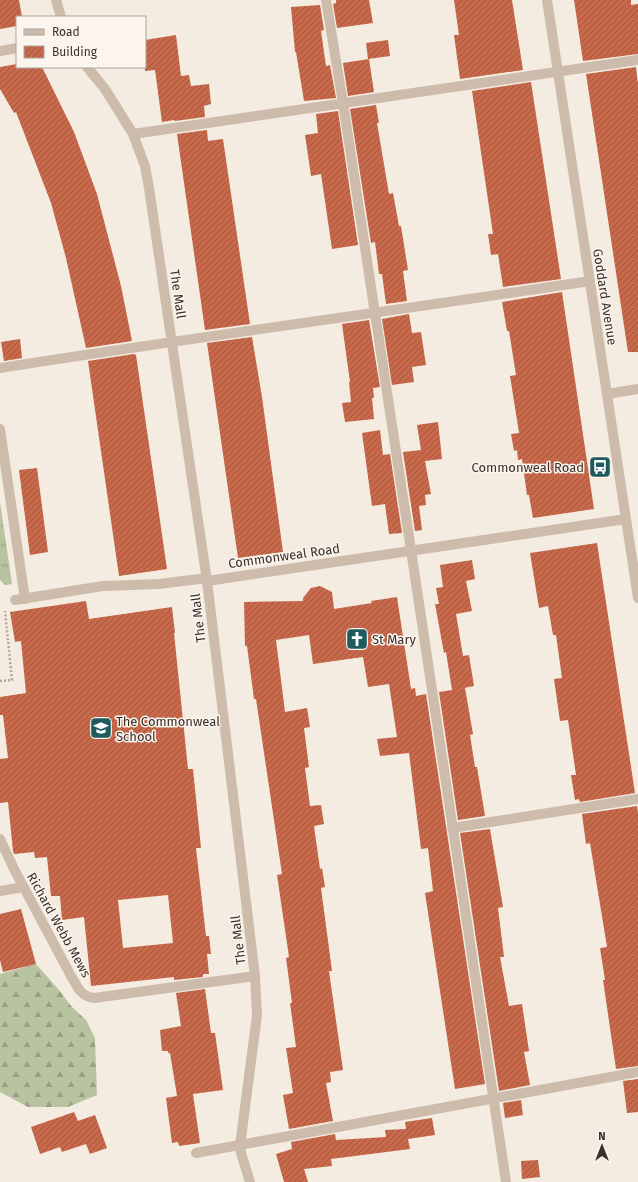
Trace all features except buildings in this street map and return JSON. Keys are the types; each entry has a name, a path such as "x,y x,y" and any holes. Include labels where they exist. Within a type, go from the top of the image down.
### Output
{"street":[{"path":"56,0 61,16"},
{"path":"326,0 343,103 506,1182"},
{"name":"Goddard Avenue","path":"547,0 638,598"},
{"path":"0,51 16,48"},
{"path":"133,134 638,60"},
{"name":"The Mall","path":"88,68 105,89 133,134 145,166 207,579 255,976 257,1014 240,1146 250,1182"},
{"path":"0,368 171,341 374,314 590,281"},
{"path":"607,394 638,389"},
{"name":"Commonweal Road","path":"0,429 20,599 103,586 159,584 207,579 626,519"},
{"path":"452,828 638,799"},
{"name":"Richard Webb Mews","path":"0,839 24,888 81,993 87,997 94,998 255,976"},
{"path":"0,891 24,888"},
{"path":"196,1153 493,1100 638,1072"}],"path":[{"path":"0,681 12,680 4,605"}],"green space":[{"path":"0,502 12,584 5,585 0,580"},
{"path":"36,964 71,1006 86,1020 95,1038 97,1095 68,1107 28,1107 0,1092 0,974"}],"place":[{"name":"Commonweal Road","path":"600,467"},
{"name":"St Mary","path":"357,639"},
{"name":"The Commonweal School","path":"101,728"}]}
